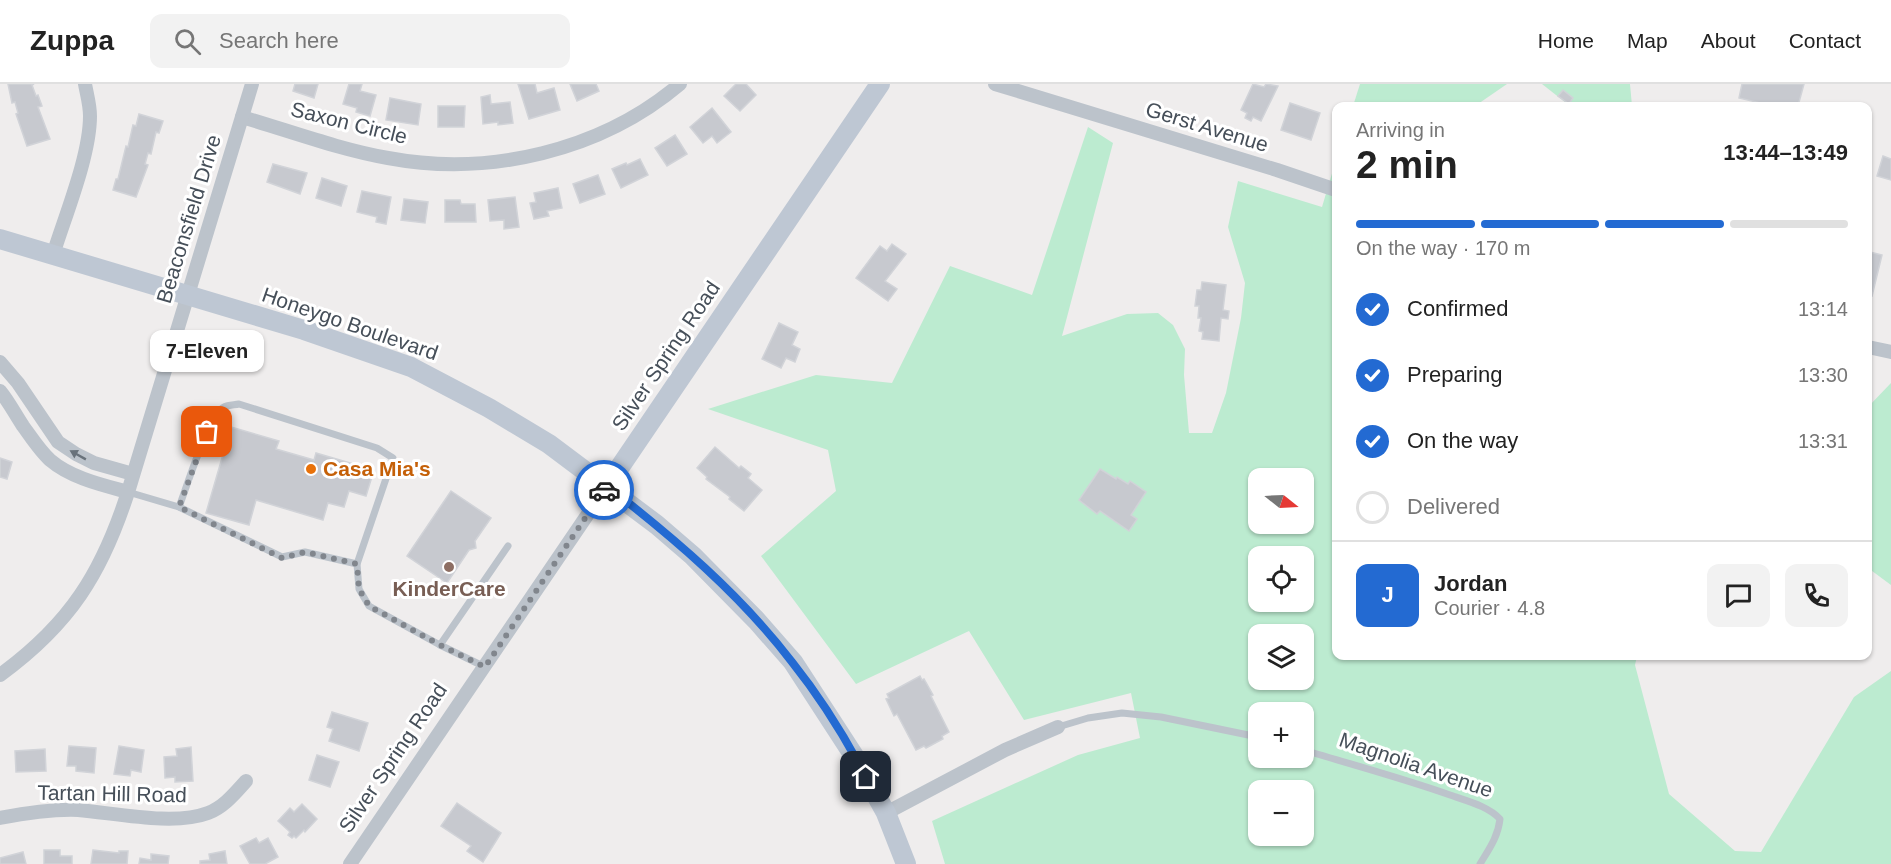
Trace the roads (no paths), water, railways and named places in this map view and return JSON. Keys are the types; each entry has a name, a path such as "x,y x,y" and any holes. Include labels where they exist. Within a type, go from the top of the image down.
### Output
{"main road":[{"name":"Silver Spring Road","path":"607,486 880,84"},
{"name":"Honeygo Boulevard","path":"0,239 304,330 411,367 489,408 549,444 657,525 693,556 757,621 785,654 822,705 856,759 886,813 906,864"}],"street":[{"path":"53,255 80,170 88,135 90,105 85,84"},
{"name":"Beaconsfield Drive","path":"0,675 44,639 84,591 105,555 128,492 252,84"},
{"name":"Saxon Circle","path":"242,117 388,158 457,165 526,157 575,143 624,122 680,84"},
{"name":"Gerst Avenue","path":"995,84 1332,189"},
{"path":"1872,348 1891,352"},
{"path":"0,362 18,383 58,442 94,463 133,474"},
{"path":"0,391 49,460 82,478 128,492"},
{"name":"Silver Spring Road","path":"350,864 607,486"},
{"path":"886,813 1005,750 1058,727"},
{"name":"Tartan Hill Road","path":"0,818 31,812 76,810 161,818 196,817 220,807 246,781"}],"lane":[{"path":"179,507 207,432 218,411 225,406 238,405 377,448 393,458 357,564 359,589 369,606 485,667"},
{"path":"128,492 179,507 282,558 305,552 357,564"},
{"path":"440,645 508,546"},
{"path":"1058,727 1088,718 1122,713 1161,717 1248,735"},
{"name":"Magnolia Avenue","path":"1314,753 1418,783 1474,803 1494,813 1500,819 1499,830 1479,864"}],"place":[{"name":"7-Eleven","path":"207,432"},
{"name":"Casa Mia's","path":"311,469"},
{"name":"KinderCare","path":"449,567"}]}
